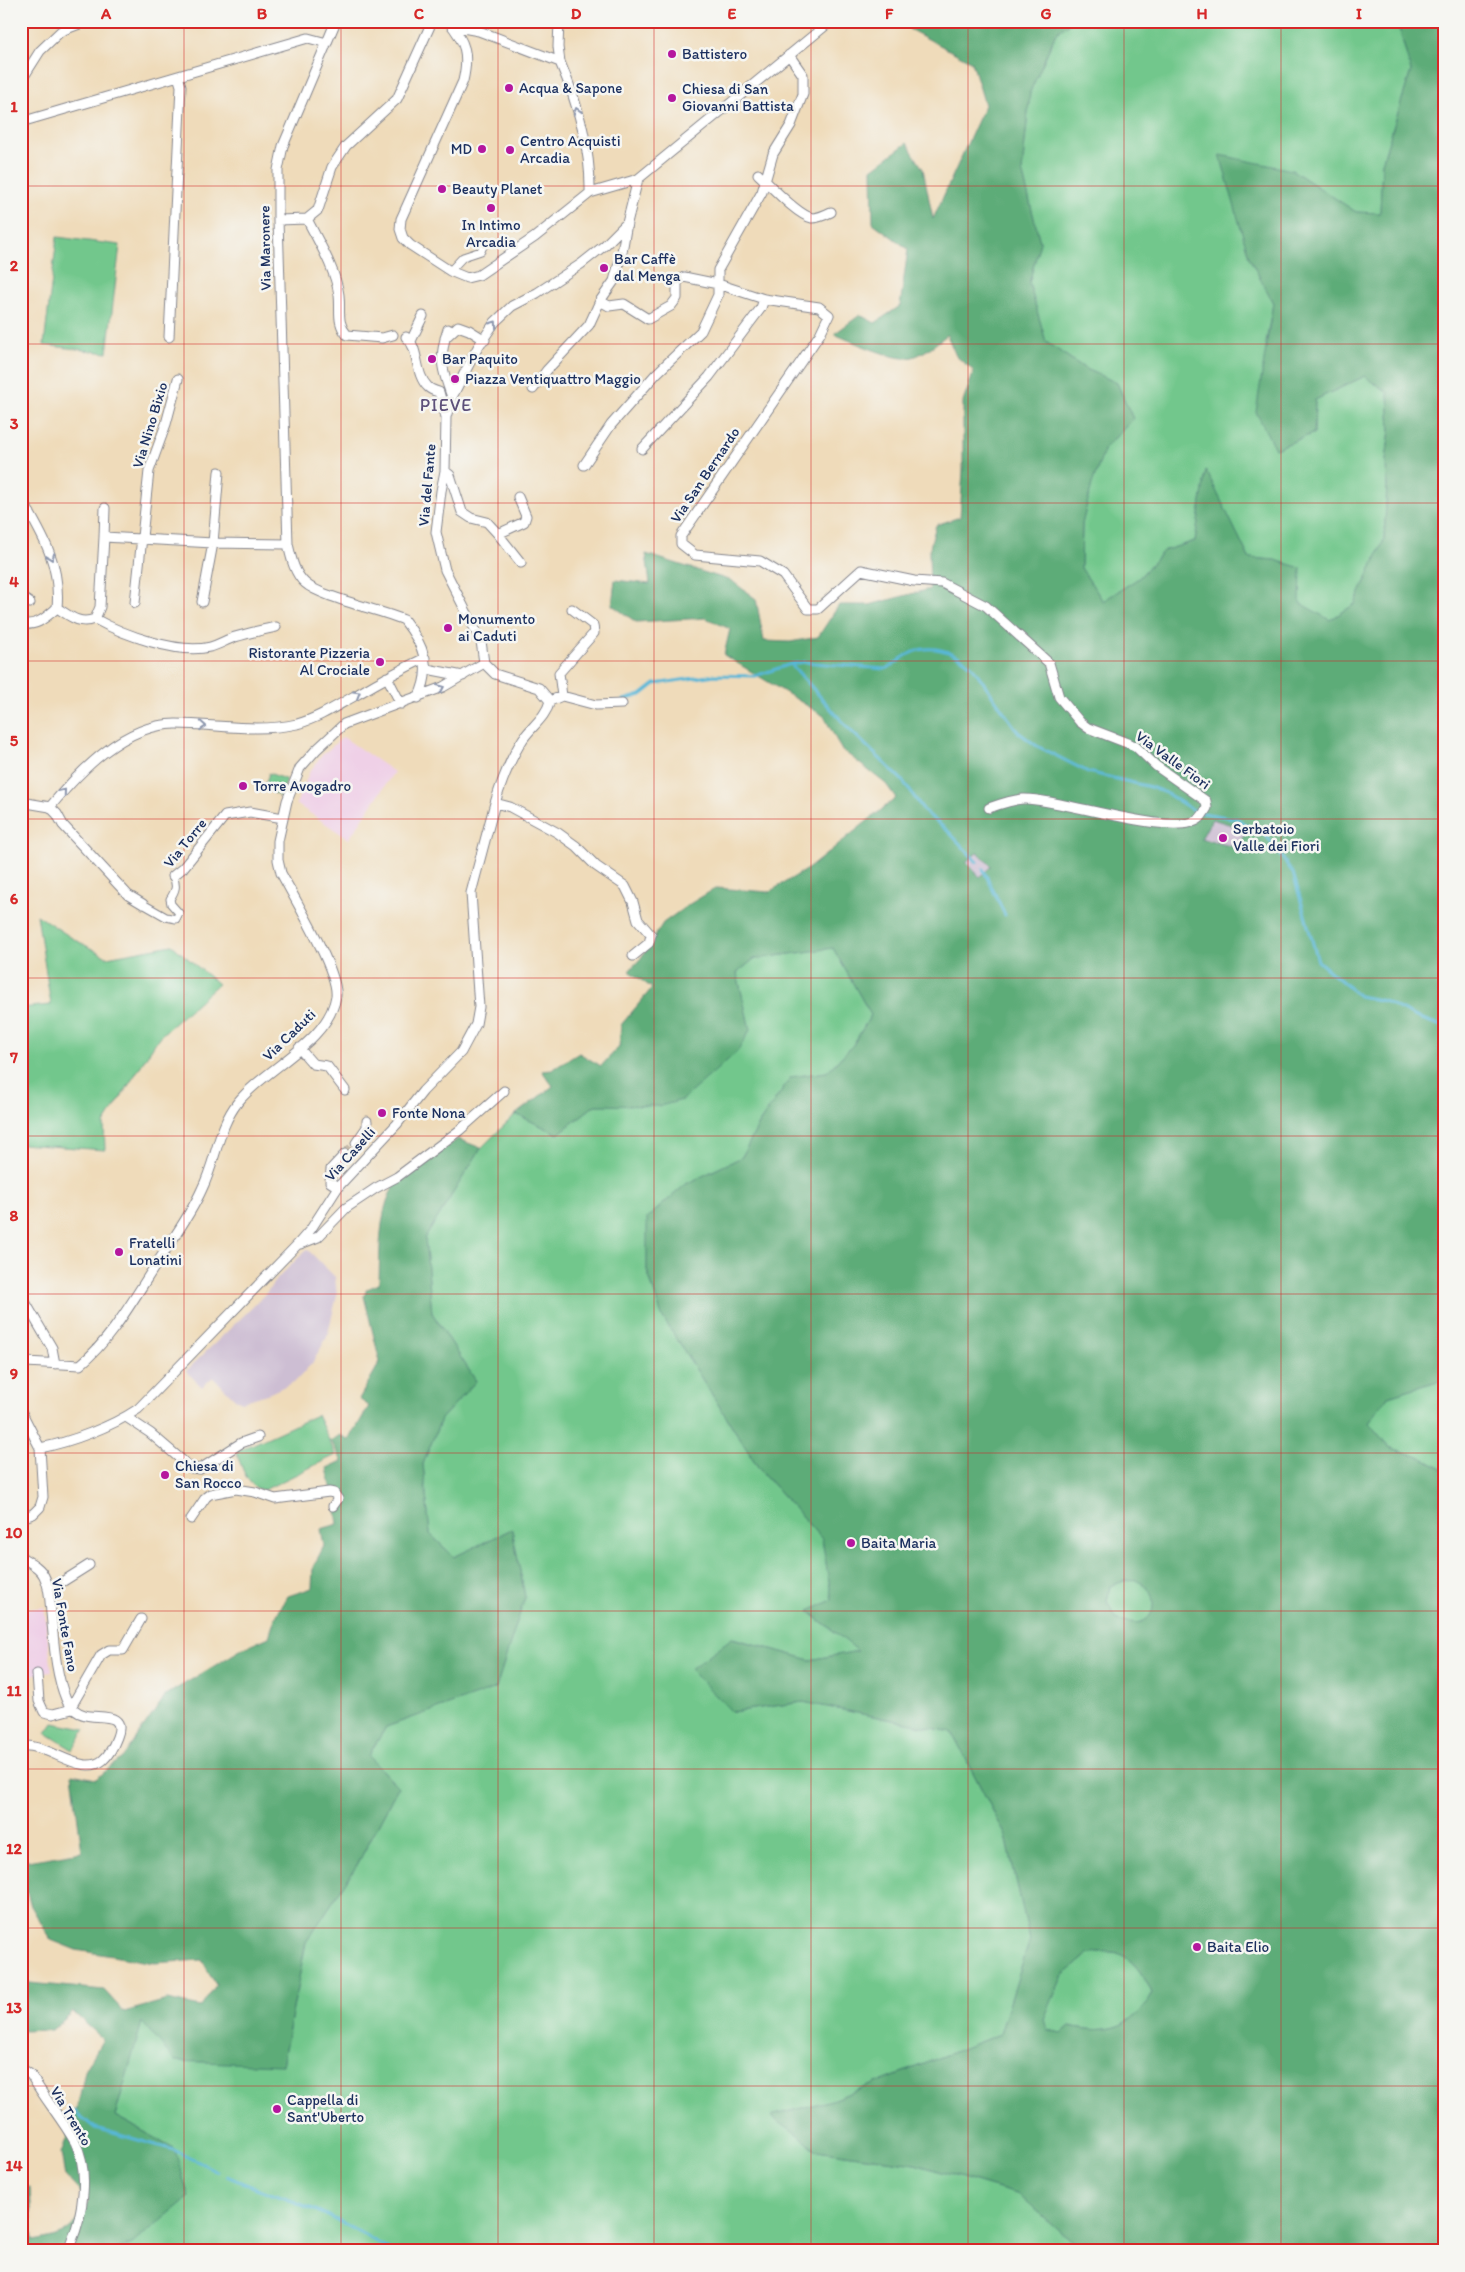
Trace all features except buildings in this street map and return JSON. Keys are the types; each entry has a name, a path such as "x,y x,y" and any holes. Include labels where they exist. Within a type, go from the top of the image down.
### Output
{"street":[{"path":"21,82 40,51 61,31 87,21"},
{"name":"Via Maronere","path":"336,21 283,146 278,170 288,544 291,562 304,582 317,591 385,612 404,620 413,631 425,658 427,669 424,685 418,698"},
{"path":"559,21 558,47 560,62 585,135 590,169 590,193"},
{"path":"450,23 465,45 466,67 463,81 401,219 400,229 403,238 410,245 450,271 467,278 480,275 534,237 590,193 638,179 831,21"},
{"path":"450,23 479,31 560,62"},
{"path":"278,220 307,219 318,210 332,167 346,146 397,99 430,26"},
{"path":"21,122 308,38 327,43"},
{"path":"584,465 611,425 656,374 702,331 718,295 718,270 762,192 762,177 791,125 803,94 803,75 789,55"},
{"path":"169,337 181,86 178,76"},
{"path":"762,177 800,213 811,218 821,217 831,212"},
{"path":"533,390 547,370 589,325 600,301 614,281 638,179"},
{"path":"307,219 331,266 338,286 340,326 347,335 382,338 393,336"},
{"name":"Via del Fante","path":"484,663 481,641 445,570 436,532 440,491 446,471 446,417 452,397 478,348 495,322 512,306 537,293 582,264 627,223"},
{"path":"450,271 463,257 481,251 484,244"},
{"name":"Via San Bernardo","path":"600,301 609,306 624,304 648,319 671,306 677,298 677,281 684,276 718,284 764,299 818,307 829,315 820,334 681,536 681,544 695,555 760,561 783,575 808,609 818,608 861,570 928,582"},
{"path":"642,449 709,377 761,308 764,299"},
{"path":"423,316 408,339 427,386 438,392 446,417"},
{"path":"444,340 458,326 485,340"},
{"path":"448,330 444,340 441,367 452,397"},
{"name":"Via Nino Bixio","path":"135,603 149,470 166,424 178,379"},
{"path":"446,471 450,475 462,512 471,518 486,522 521,563"},
{"path":"202,602 213,543 219,472"},
{"path":"21,498 40,531 55,568 58,589 57,608 40,622 30,625 21,624"},
{"path":"498,534 524,522 526,516 518,498"},
{"path":"95,619 100,607 105,508"},
{"path":"21,519 30,513"},
{"path":"104,537 213,543 288,544"},
{"name":"Via Valle Fiori","path":"928,582 942,583 986,606 1049,663 1059,696 1080,722 1088,728 1135,746 1156,766 1206,801 1207,808 1196,820 1178,824 1134,820 1024,799 989,808"},
{"path":"21,597 30,603"},
{"path":"57,608 77,621 86,622 95,619 111,628 134,636 168,645 193,648 210,647 235,637 276,627"},
{"path":"562,696 559,673 594,633 593,625 572,610"},
{"path":"21,802 50,807 96,757 120,742 146,730 174,724 239,728 296,724 317,717 387,677 425,658"},
{"path":"418,698 444,687 484,663 495,674 540,688 550,701 562,696 596,705 622,704"},
{"path":"427,669 463,676"},
{"path":"387,677 401,704"},
{"name":"Via Caduti","path":"21,1364 80,1365 96,1352 135,1296 202,1191 212,1168 222,1133 237,1103 254,1085 299,1048 324,1024 331,1012 336,994 332,975 281,873 278,860 278,840 287,801 300,768 344,724 418,698"},
{"name":"Via Caselli","path":"40,1448 59,1444 126,1417 138,1409 312,1229 338,1187 397,1124 423,1091 461,1052 476,1024 479,1008 471,894 503,775 524,738 548,710 550,701"},
{"path":"495,803 510,807 558,833 576,846 596,866 625,886 633,902 638,920 651,935 649,943 633,956"},
{"name":"Via Torre","path":"50,807 57,814 63,826 128,895 166,917 176,919 179,913 171,904 170,899 176,890 173,876 183,868 225,816 250,812 283,818"},
{"path":"299,1048 313,1064 327,1066 345,1090"},
{"path":"298,1244 318,1237 346,1208 405,1172 460,1130 504,1091"},
{"path":"356,1142 367,1127 367,1121"},
{"path":"338,1187 330,1182 331,1169 346,1154"},
{"path":"21,1295 52,1348 55,1364"},
{"path":"21,1412 40,1448 44,1497 40,1507 32,1514 21,1518"},
{"path":"126,1417 150,1433 192,1468 200,1469 241,1443 258,1437"},
{"path":"191,1520 210,1494 236,1489 255,1492 275,1499 329,1492 334,1493 338,1499 333,1506"},
{"name":"Via Fonte Fano","path":"21,1557 39,1569 44,1576 48,1589 57,1664 66,1700 72,1708 101,1655 109,1650 124,1650 141,1619"},
{"path":"48,1589 89,1564"},
{"path":"21,1746 40,1747 82,1765 94,1765 104,1759 119,1732 117,1722 108,1716 85,1715 72,1708 53,1714 44,1712 39,1701 36,1674"},
{"name":"Via Trento","path":"21,2068 31,2074 75,2144 82,2163 82,2210 72,2243"}],"shaded area":[{"path":"343,737 394,772 349,839 296,804 309,773 320,757"},
{"path":"1212,819 1248,830 1235,847 1201,839"},
{"path":"978,851 991,866 980,877 966,862"},
{"path":"307,1249 335,1277 337,1296 327,1337 313,1362 296,1381 270,1393 242,1402 235,1399 213,1377 202,1387 186,1371 263,1297 275,1281"},
{"path":"44,1607 52,1672 21,1676 21,1610"}],"green space":[{"path":"913,21 1073,21 1056,33 1030,92 1022,171 1040,242 1029,283 1046,342 1084,368 1117,383 1133,419 1105,448 1092,484 1082,524 1081,568 1103,601 1139,578 1163,551 1195,541 1206,470 1249,558 1275,560 1301,568 1300,603 1330,620 1355,604 1384,540 1387,486 1386,460 1390,430 1388,393 1365,376 1315,400 1314,433 1275,449 1256,412 1273,303 1249,257 1220,155 1292,170 1356,212 1380,213 1382,163 1411,71 1397,21 1444,21 1444,1379 1388,1396 1369,1423 1389,1447 1424,1459 1444,1470 1444,2251 1087,2251 1064,2235 1020,2195 915,2164 817,2150 771,2116 832,2100 1000,2034 1030,1940 1006,1836 952,1732 803,1702 732,1712 690,1669 732,1638 810,1660 858,1651 809,1611 832,1600 822,1539 760,1470 662,1316 647,1270 647,1218 686,1184 742,1157 760,1122 791,1077 827,1072 853,1045 871,1015 833,948 754,959 737,973 750,1030 738,1051 682,1100 660,1106 595,1105 558,1134 516,1114 553,1086 542,1071 552,1070 579,1053 601,1066 619,1047 621,1025 652,988 629,971 641,958 663,923 716,888 769,892 809,868 896,798 886,784 841,749 824,716 724,655 730,629 706,618 636,622 612,605 615,580 650,584 646,554 732,581 756,599 764,641 790,642 818,637 839,605 869,605 930,589 929,551 936,525 960,517 963,471 963,402 974,371 956,356 947,335 918,355 900,358 834,334 860,315 875,323 900,306 908,249 873,223 872,169 907,143 923,169 933,219 985,105 972,62 909,29","holes":["1212,819 1248,830 1235,847 1201,839","978,852 991,866 980,877 966,862","1124,1581 1142,1583 1151,1594 1153,1600 1153,1607 1147,1619 1135,1623 1117,1620 1107,1602 1110,1586","1097,1952 1111,1952 1124,1956 1139,1970 1152,1993 1137,2014 1118,2026 1095,2030 1070,2026 1062,2033 1047,2030 1044,2019 1062,1977 1087,1955"]},
{"path":"1073,21 1397,21 1411,71 1382,163 1380,214 1356,212 1292,170 1249,257 1273,303 1266,342 1275,449 1314,433 1315,400 1365,376 1388,393 1390,430 1386,460 1387,486 1384,540 1355,604 1330,620 1300,604 1275,560 1249,558 1206,471 1195,541 1163,551 1139,578 1103,601 1081,568 1082,524 1092,483 1105,448 1133,419 1117,383 1084,368 1046,342 1029,283 1040,242 1022,171 1030,92 1056,33"},
{"path":"57,237 120,245 107,353 44,345"},
{"path":"269,773 287,780 280,797 269,790 263,792"},
{"path":"37,915 72,938 107,957 172,945 218,984 159,1037 104,1124 105,1150 21,1144 21,1008 51,1005"},
{"path":"833,948 871,1015 853,1045 827,1072 791,1077 760,1122 742,1157 686,1184 648,1218 647,1270 662,1316 760,1470 822,1539 832,1600 809,1612 859,1651 810,1660 733,1638 732,1712 803,1702 952,1732 1006,1836 1030,1940 1000,2034 832,2100 772,2116 817,2150 915,2164 1020,2195 1064,2235 1087,2251 114,2251 132,2244 174,2148 115,2116 142,2021 282,2065 306,1942 357,1865 398,1787 368,1756 386,1727 495,1688 525,1597 512,1529 454,1557 430,1534 423,1464 441,1419 476,1381 432,1313 425,1238 481,1148 516,1114 558,1134 595,1105 682,1100 750,1030 737,973 754,959"},
{"path":"458,1139 481,1148 425,1238 432,1313 476,1381 441,1419 423,1464 430,1534 454,1557 512,1529 525,1597 496,1688 386,1727 368,1756 398,1787 357,1865 306,1942 282,2065 175,2061 142,2022 115,2116 174,2148 189,2197 132,2244 114,2251 21,2251 21,2188 30,2187 33,2241 61,2234 67,2230 78,2219 89,2201 65,2176 61,2153 77,2109 85,2071 103,2039 73,2012 52,2030 22,2031 21,1979 30,1983 104,1990 124,2012 167,2000 201,2007 216,1985 202,1960 154,1963 76,1950 51,1940 31,1906 21,1870 21,1862 82,1852 72,1774 96,1779 123,1757 166,1695 242,1649 269,1637 275,1618 288,1596 312,1588 313,1567 324,1546 321,1529 338,1524 336,1511 342,1508 340,1498 332,1491 327,1468 342,1461 331,1441 340,1435 349,1440 369,1406 359,1399 380,1362 364,1296 367,1289 379,1284 381,1233 385,1207 389,1195 399,1181"},
{"path":"1444,1379 1444,1470 1424,1459 1389,1447 1369,1423 1388,1396"},
{"path":"317,1415 336,1455 264,1490 253,1486 246,1476 236,1452"},
{"path":"1137,1580 1150,1591 1154,1601 1150,1616 1142,1622 1133,1623 1117,1620 1107,1602 1110,1586 1124,1581"},
{"path":"53,1723 85,1729 73,1750 46,1733"},
{"path":"1097,1952 1118,1953 1134,1965 1143,1976 1152,1993 1145,2005 1128,2021 1107,2029 1083,2029 1070,2026 1062,2033 1047,2030 1043,2020 1062,1977 1087,1955"}],"waterway":[{"path":"624,700 641,695 655,684 715,675 755,676 791,664 804,662 885,669 906,656 925,649 942,650 958,656 972,666 1018,732 1037,746 1088,772 1150,787 1166,793 1191,809 1238,819 1247,826 1259,830 1268,838 1293,873 1318,961 1359,996 1384,1001 1414,1016 1444,1027"},
{"path":"791,664 849,729 903,781 925,812 949,832 977,862"},
{"path":"983,869 1005,915"},
{"path":"74,2111 95,2128 174,2150 217,2171"},
{"path":"227,2176 326,2215 392,2251"}],"tunnel":[{"path":"345,1154 356,1143"}],"place":[{"name":"Battistero","path":"672,54"},
{"name":"Acqua & Sapone","path":"509,88"},
{"name":"Chiesa di San Giovanni Battista","path":"672,98"},
{"name":"MD","path":"482,149"},
{"name":"Centro Acquisti Arcadia","path":"510,150"},
{"name":"Beauty Planet","path":"442,189"},
{"name":"In Intimo Arcadia","path":"491,208"},
{"name":"Bar Caffè dal Menga","path":"604,268"},
{"name":"Bar Paquito","path":"432,359"},
{"name":"Piazza Ventiquattro Maggio","path":"455,379"},
{"name":"Monumento ai Caduti","path":"448,628"},
{"name":"Ristorante Pizzeria Al Crociale","path":"380,662"},
{"name":"Torre Avogadro","path":"243,786"},
{"name":"Serbatoio Valle dei Fiori","path":"1223,838"},
{"name":"Fonte Nona","path":"382,1113"},
{"name":"Fratelli Lonatini","path":"119,1252"},
{"name":"Chiesa di San Rocco","path":"165,1475"},
{"name":"Baita Maria","path":"851,1543"},
{"name":"Baita Elio","path":"1197,1947"},
{"name":"Cappella di Sant'Uberto","path":"277,2109"}],"district":[{"name":"PIEVE","path":"446,405"}]}
